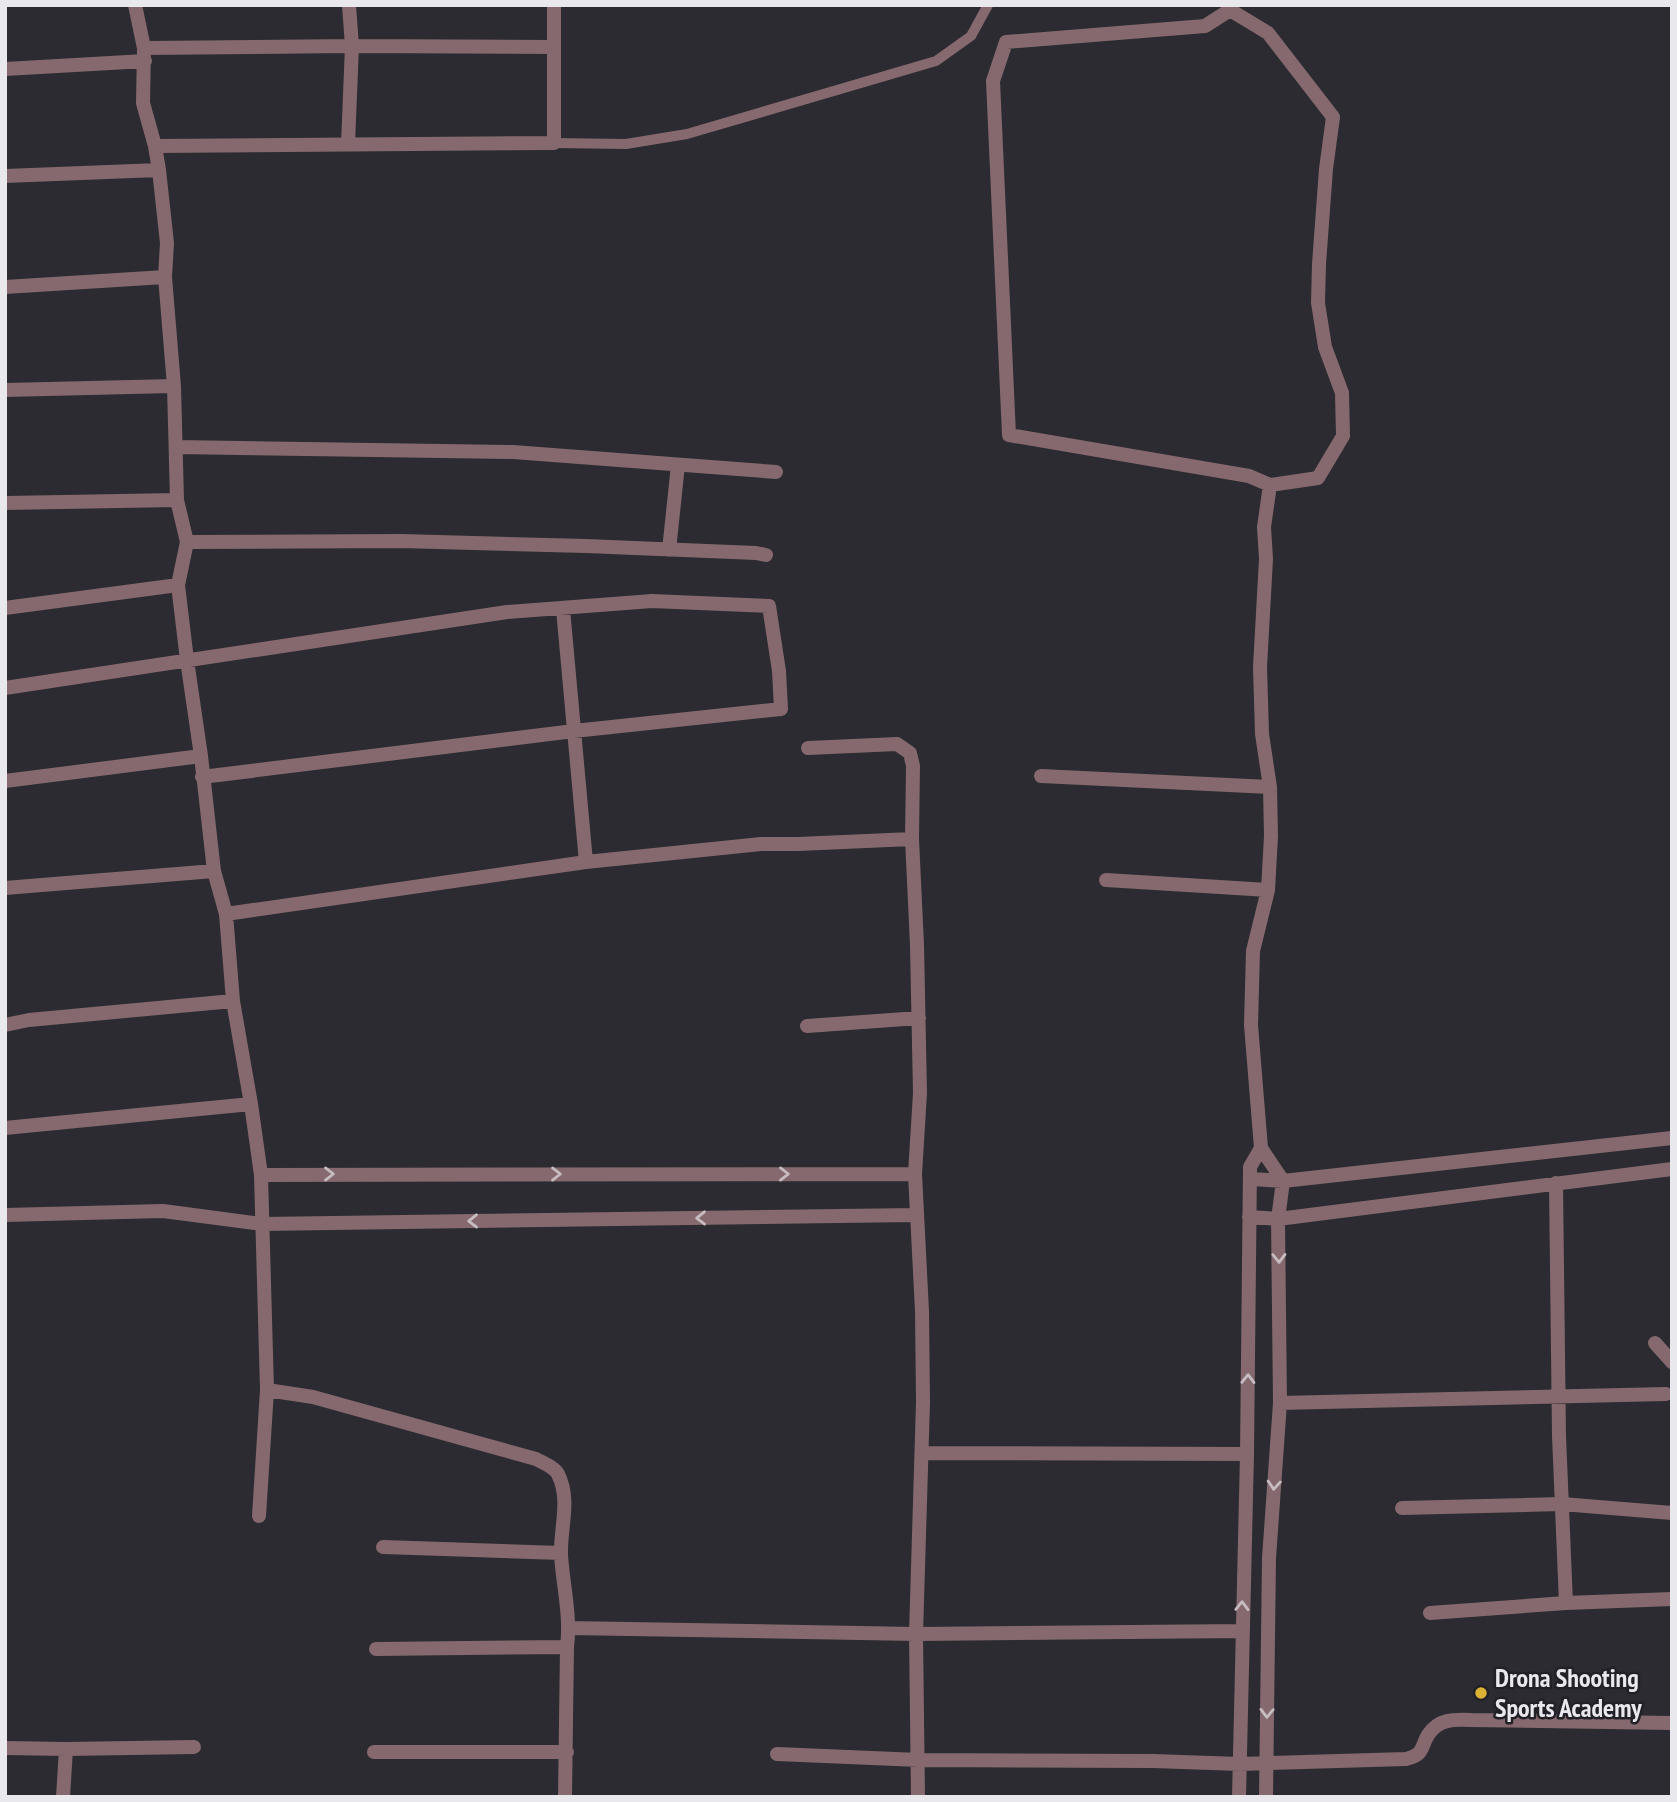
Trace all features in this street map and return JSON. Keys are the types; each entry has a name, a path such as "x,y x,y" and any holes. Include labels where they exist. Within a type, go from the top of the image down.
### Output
{"street":[{"path":"135,5 145,55 143,103 155,146 167,243 165,277 174,386 177,500 187,542 178,586 214,871 226,914 233,1001 261,1175 267,1391 259,1516"},
{"path":"348,144 352,46 349,5"},
{"path":"155,146 554,143 554,5"},
{"path":"1230,8 1268,33 1333,117 1324,192 1318,303 1325,347 1342,393 1343,436 1318,478 1270,485 1249,476 1009,435 993,81 1006,42 1205,26 1230,8"},
{"path":"5,69 145,55 352,46 554,47"},
{"path":"5,176 159,170"},
{"path":"5,287 165,277"},
{"path":"5,390 174,386"},
{"path":"176,447 513,452 776,472"},
{"path":"670,550 678,464"},
{"path":"1266,1797 1269,1558 1280,1403 1278,1219 1283,1181 1261,1148 1251,1025 1253,951 1268,890 1271,836 1270,787 1262,734 1260,667 1266,559 1264,527 1270,485"},
{"path":"5,503 177,500"},
{"path":"187,542 401,541 766,555"},
{"path":"5,608 178,586"},
{"path":"5,688 507,612 652,601 769,606 779,671 781,709 574,731 202,777"},
{"path":"563,609 586,862"},
{"path":"808,748 897,744 910,753 913,766 912,839 920,1093 915,1174 922,1311 923,1453 916,1634 918,1797"},
{"path":"5,781 201,756"},
{"path":"1041,776 1270,787"},
{"path":"226,914 586,862 761,844 912,839"},
{"path":"5,888 214,871"},
{"path":"1106,880 1268,890"},
{"path":"5,1025 29,1020 233,1001"},
{"path":"807,1026 919,1018"},
{"path":"5,1128 251,1104"},
{"path":"1250,1179 1283,1181 1672,1138"},
{"path":"1239,1797 1250,1167 1261,1148"},
{"path":"1249,1217 1278,1219 1672,1170"},
{"path":"261,1175 915,1174"},
{"path":"1556,1183 1566,1603"},
{"path":"5,1215 163,1211 262,1224 916,1216"},
{"path":"1655,1343 1672,1362"},
{"path":"267,1391 313,1397 536,1459 556,1471 562,1486 565,1509 561,1553 569,1628 565,1797"},
{"path":"1280,1403 1665,1394"},
{"path":"923,1453 1247,1454"},
{"path":"1402,1508 1562,1504 1672,1513"},
{"path":"383,1547 561,1553"},
{"path":"1430,1613 1566,1603 1672,1599"},
{"path":"569,1628 916,1634 1242,1631"},
{"path":"376,1649 567,1647"},
{"path":"777,1754 919,1760 1139,1760 1267,1764 1406,1759 1422,1751 1428,1735 1440,1723 1454,1718 1672,1723"},
{"path":"5,1748 194,1747"},
{"path":"63,1797 66,1749"},
{"path":"374,1752 567,1752"}],"lane":[{"path":"554,143 626,144 687,134 936,61 971,36 988,5"}],"place":[{"name":"Drona Shooting Sports Academy","path":"1481,1693"}]}
